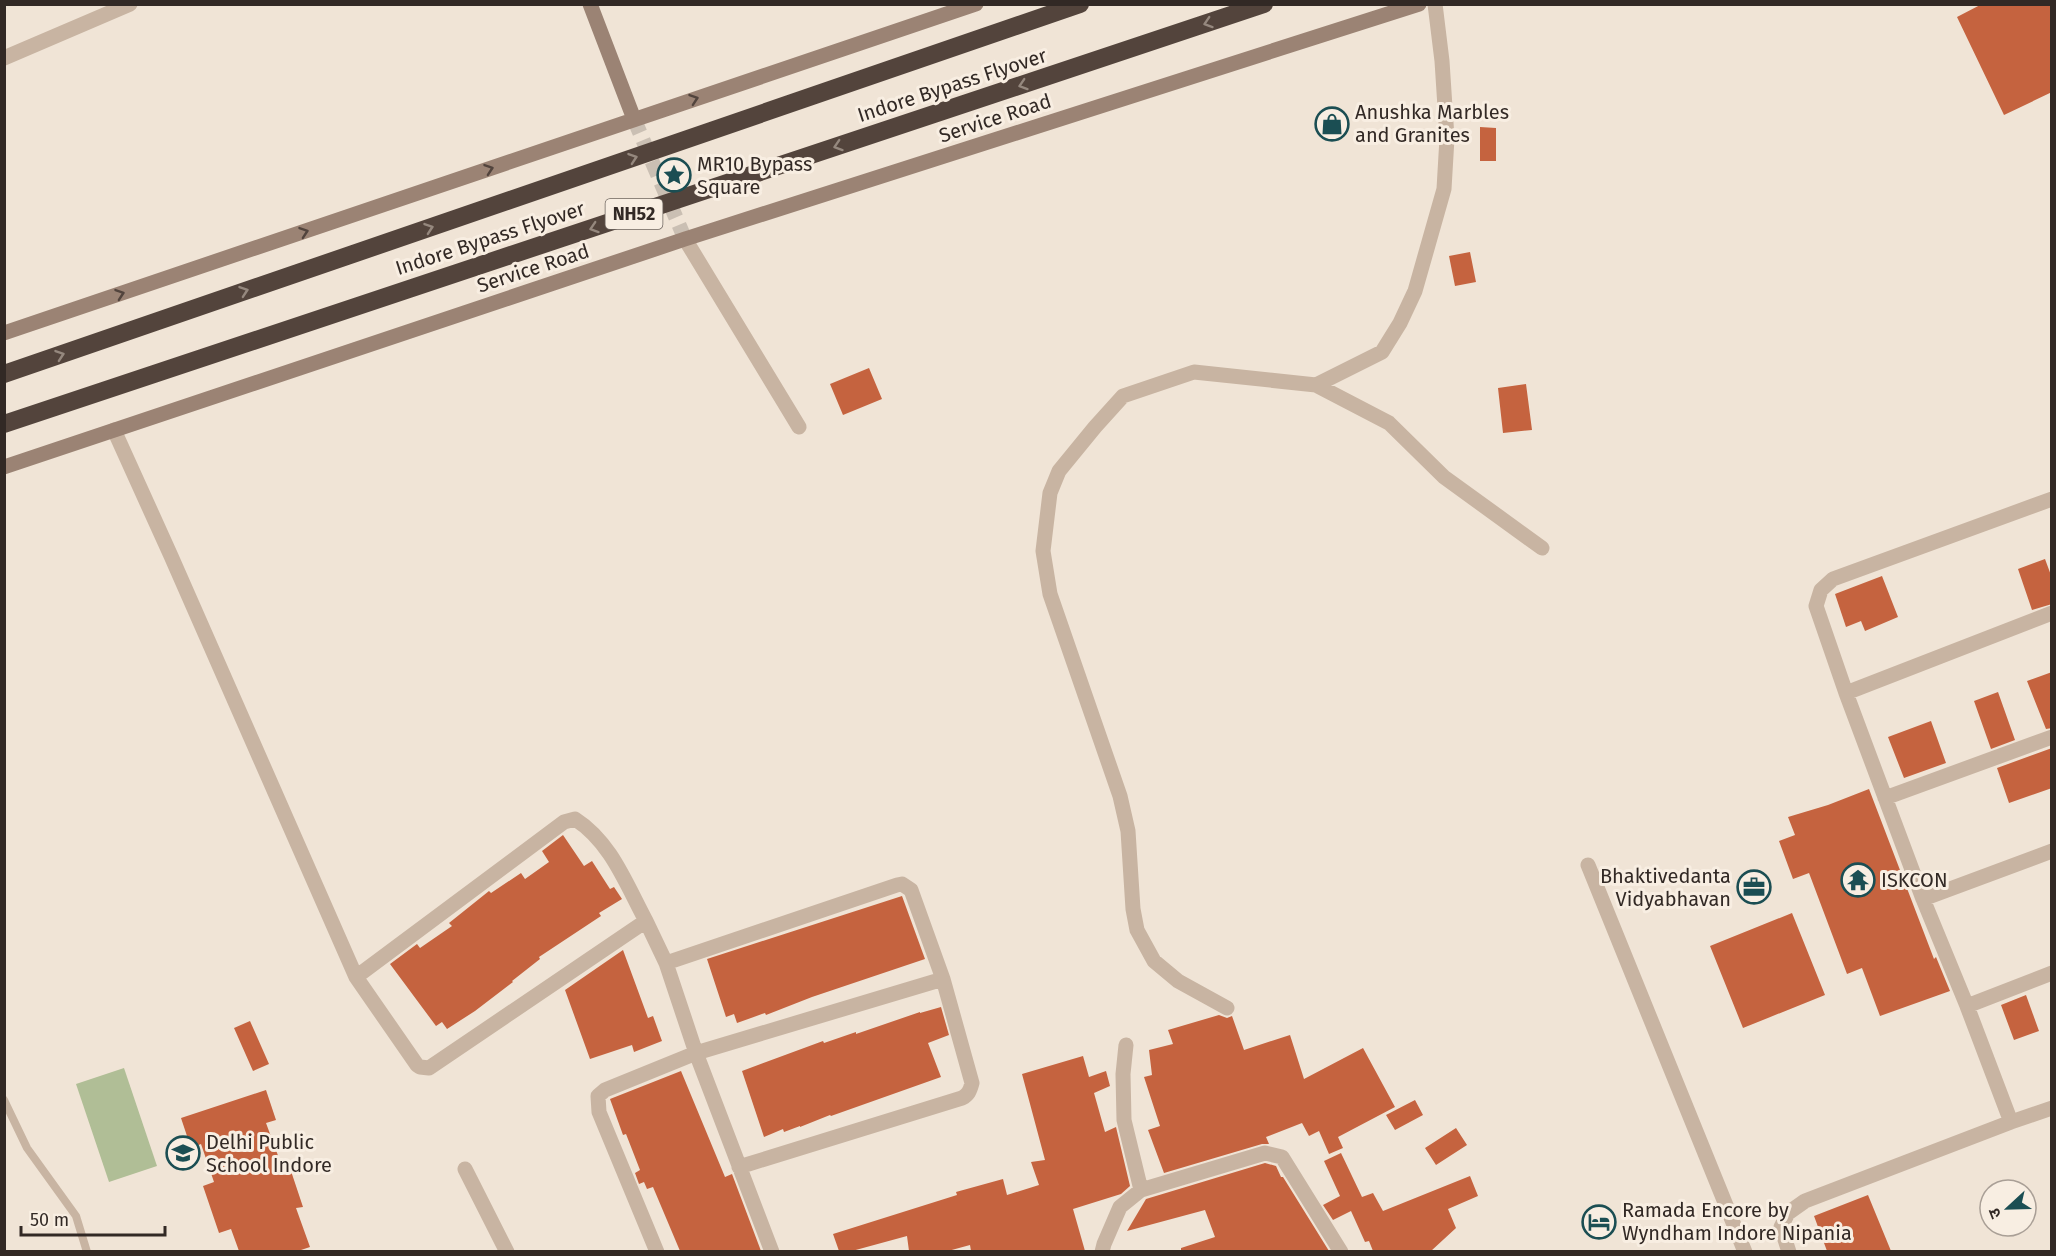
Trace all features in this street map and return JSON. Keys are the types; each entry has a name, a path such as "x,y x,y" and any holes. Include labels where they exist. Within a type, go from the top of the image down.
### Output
{"highway":[{"name":"Indore Bypass Flyover","path":"4,374 1080,4"},
{"name":"Indore Bypass Flyover","path":"4,424 1264,4"}],"street":[{"path":"4,58 130,4"},
{"path":"590,4 634,119"},
{"path":"4,333 976,4"},
{"name":"Service Road","path":"4,467 685,238 1419,4"},
{"path":"1316,385 1382,352 1400,323 1415,291 1444,189 1447,138 1435,4"},
{"path":"685,238 799,427"},
{"path":"1227,1008 1178,981 1154,961 1137,930 1133,909 1128,831 1120,796 1050,594 1044,551 1050,493 1059,471 1123,396 1194,372 1316,385 1389,423 1444,477 1542,548"},
{"path":"114,430 356,977 417,1065 429,1068 646,921"},
{"path":"2011,1122 1923,899 1816,606 1821,590 1833,579 2052,499"},
{"path":"1846,693 2052,613"},
{"path":"1885,798 2052,737"},
{"path":"356,977 564,822 575,819 605,845 666,963 696,1053 772,1251"},
{"path":"1923,899 2052,851"},
{"path":"1588,865 1745,1251"},
{"path":"666,963 902,884 911,890 943,979 972,1083 966,1095 739,1167"},
{"path":"1967,1006 2052,973"},
{"path":"657,1251 599,1112 598,1096 605,1090 696,1053 943,979"},
{"path":"1126,1045 1123,1074 1124,1120 1141,1190"},
{"path":"1789,1251 1781,1227 1788,1214 1806,1202 2052,1108"},
{"path":"1102,1251 1120,1207 1141,1190 1265,1153 1282,1157 1341,1251"},
{"path":"465,1169 507,1251"}],"lane":[{"path":"4,1100 27,1148 76,1216 87,1251"}],"green space":[{"path":"124,1068 157,1166 109,1182 76,1084"}],"building":[{"path":"1982,4 2052,4 2052,92 2004,115 1957,17"},
{"path":"1480,127 1496,128 1496,161 1480,161"},
{"path":"1470,252 1476,282 1455,286 1449,256"},
{"path":"869,368 882,399 843,415 830,384"},
{"path":"1526,384 1532,430 1503,433 1498,388"},
{"path":"2045,559 2052,578 2052,604 2032,610 2018,569"},
{"path":"1882,576 1898,617 1865,631 1861,621 1846,627 1835,594"},
{"path":"2052,672 2052,728 2046,729 2027,681"},
{"path":"1998,692 2015,740 1991,749 1974,701"},
{"path":"1931,721 1946,763 1904,778 1888,737"},
{"path":"2052,748 2052,788 2009,803 1997,768"},
{"name":"ISKCON","path":"1869,789 1934,959 1936,957 1950,991 1880,1016 1862,968 1847,974 1809,873 1793,879 1779,841 1795,835 1788,817"},
{"path":"563,835 584,866 592,861 610,889 614,887 622,899 599,913 601,916 539,957 540,959 513,982 475,1011 447,1029 442,1022 436,1026 390,964 417,944 420,948 452,926 449,923 489,891 491,893 521,873 525,879 549,862 542,851"},
{"path":"902,896 925,959 766,1015 765,1013 737,1023 734,1014 726,1017 707,959"},
{"path":"1792,913 1825,995 1743,1028 1710,946"},
{"path":"623,950 648,1018 653,1016 662,1041 634,1052 632,1045 590,1059 565,990"},
{"path":"2026,995 2039,1031 2014,1040 2001,1005"},
{"path":"941,1007 949,1035 928,1043 941,1077 800,1127 784,1132 783,1129 764,1137 742,1071 823,1041 824,1043 856,1032 856,1034"},
{"path":"1219,1015 1227,1018 1232,1016 1244,1050 1290,1035 1304,1079 1363,1048 1395,1107 1338,1137 1343,1148 1329,1154 1319,1131 1309,1136 1302,1123 1266,1137 1269,1144 1262,1144 1164,1173 1148,1130 1160,1126 1144,1077 1152,1075 1149,1050 1173,1044 1168,1030"},
{"path":"250,1021 269,1064 253,1071 234,1028"},
{"path":"1083,1056 1089,1077 1106,1071 1110,1086 1094,1093 1105,1132 1116,1127 1130,1186 1121,1194 1073,1209 1085,1251 971,1251 970,1245 948,1251 909,1251 907,1236 852,1251 839,1251 833,1234 957,1195 956,1192 1003,1179 1007,1195 1039,1185 1031,1162 1045,1160 1022,1074"},
{"path":"681,1071 725,1177 732,1174 761,1251 680,1251 653,1187 647,1189 644,1182 639,1184 635,1173 640,1170 626,1134 623,1135 610,1099"},
{"path":"266,1090 276,1120 266,1123 280,1161 287,1159 303,1207 296,1208 310,1247 298,1251 239,1251 231,1229 219,1233 203,1186 214,1182 201,1144 191,1148 181,1118"},
{"path":"1415,1100 1423,1115 1395,1130 1386,1115"},
{"path":"1456,1128 1467,1145 1436,1165 1425,1148"},
{"path":"1341,1153 1362,1197 1373,1193 1383,1211 1470,1176 1478,1196 1448,1209 1456,1228 1431,1251 1373,1251 1369,1241 1365,1242 1351,1211 1333,1220 1323,1205 1340,1196 1324,1161"},
{"path":"1265,1163 1276,1166 1329,1251 1181,1251 1181,1248 1215,1237 1205,1210 1127,1231 1146,1199"},
{"path":"1868,1195 1891,1251 1827,1251 1814,1216"}],"tunnel":[{"path":"634,119 685,239"}],"place":[{"name":"Anushka Marbles and Granites","path":"1332,124"},
{"name":"MR10 Bypass Square","path":"674,175"},
{"name":"ISKCON","path":"1858,880"},
{"name":"Bhaktivedanta Vidyabhavan","path":"1754,887"},
{"name":"Delhi Public School Indore","path":"183,1153"},
{"name":"Ramada Encore by Wyndham Indore Nipania","path":"1599,1222"}]}
